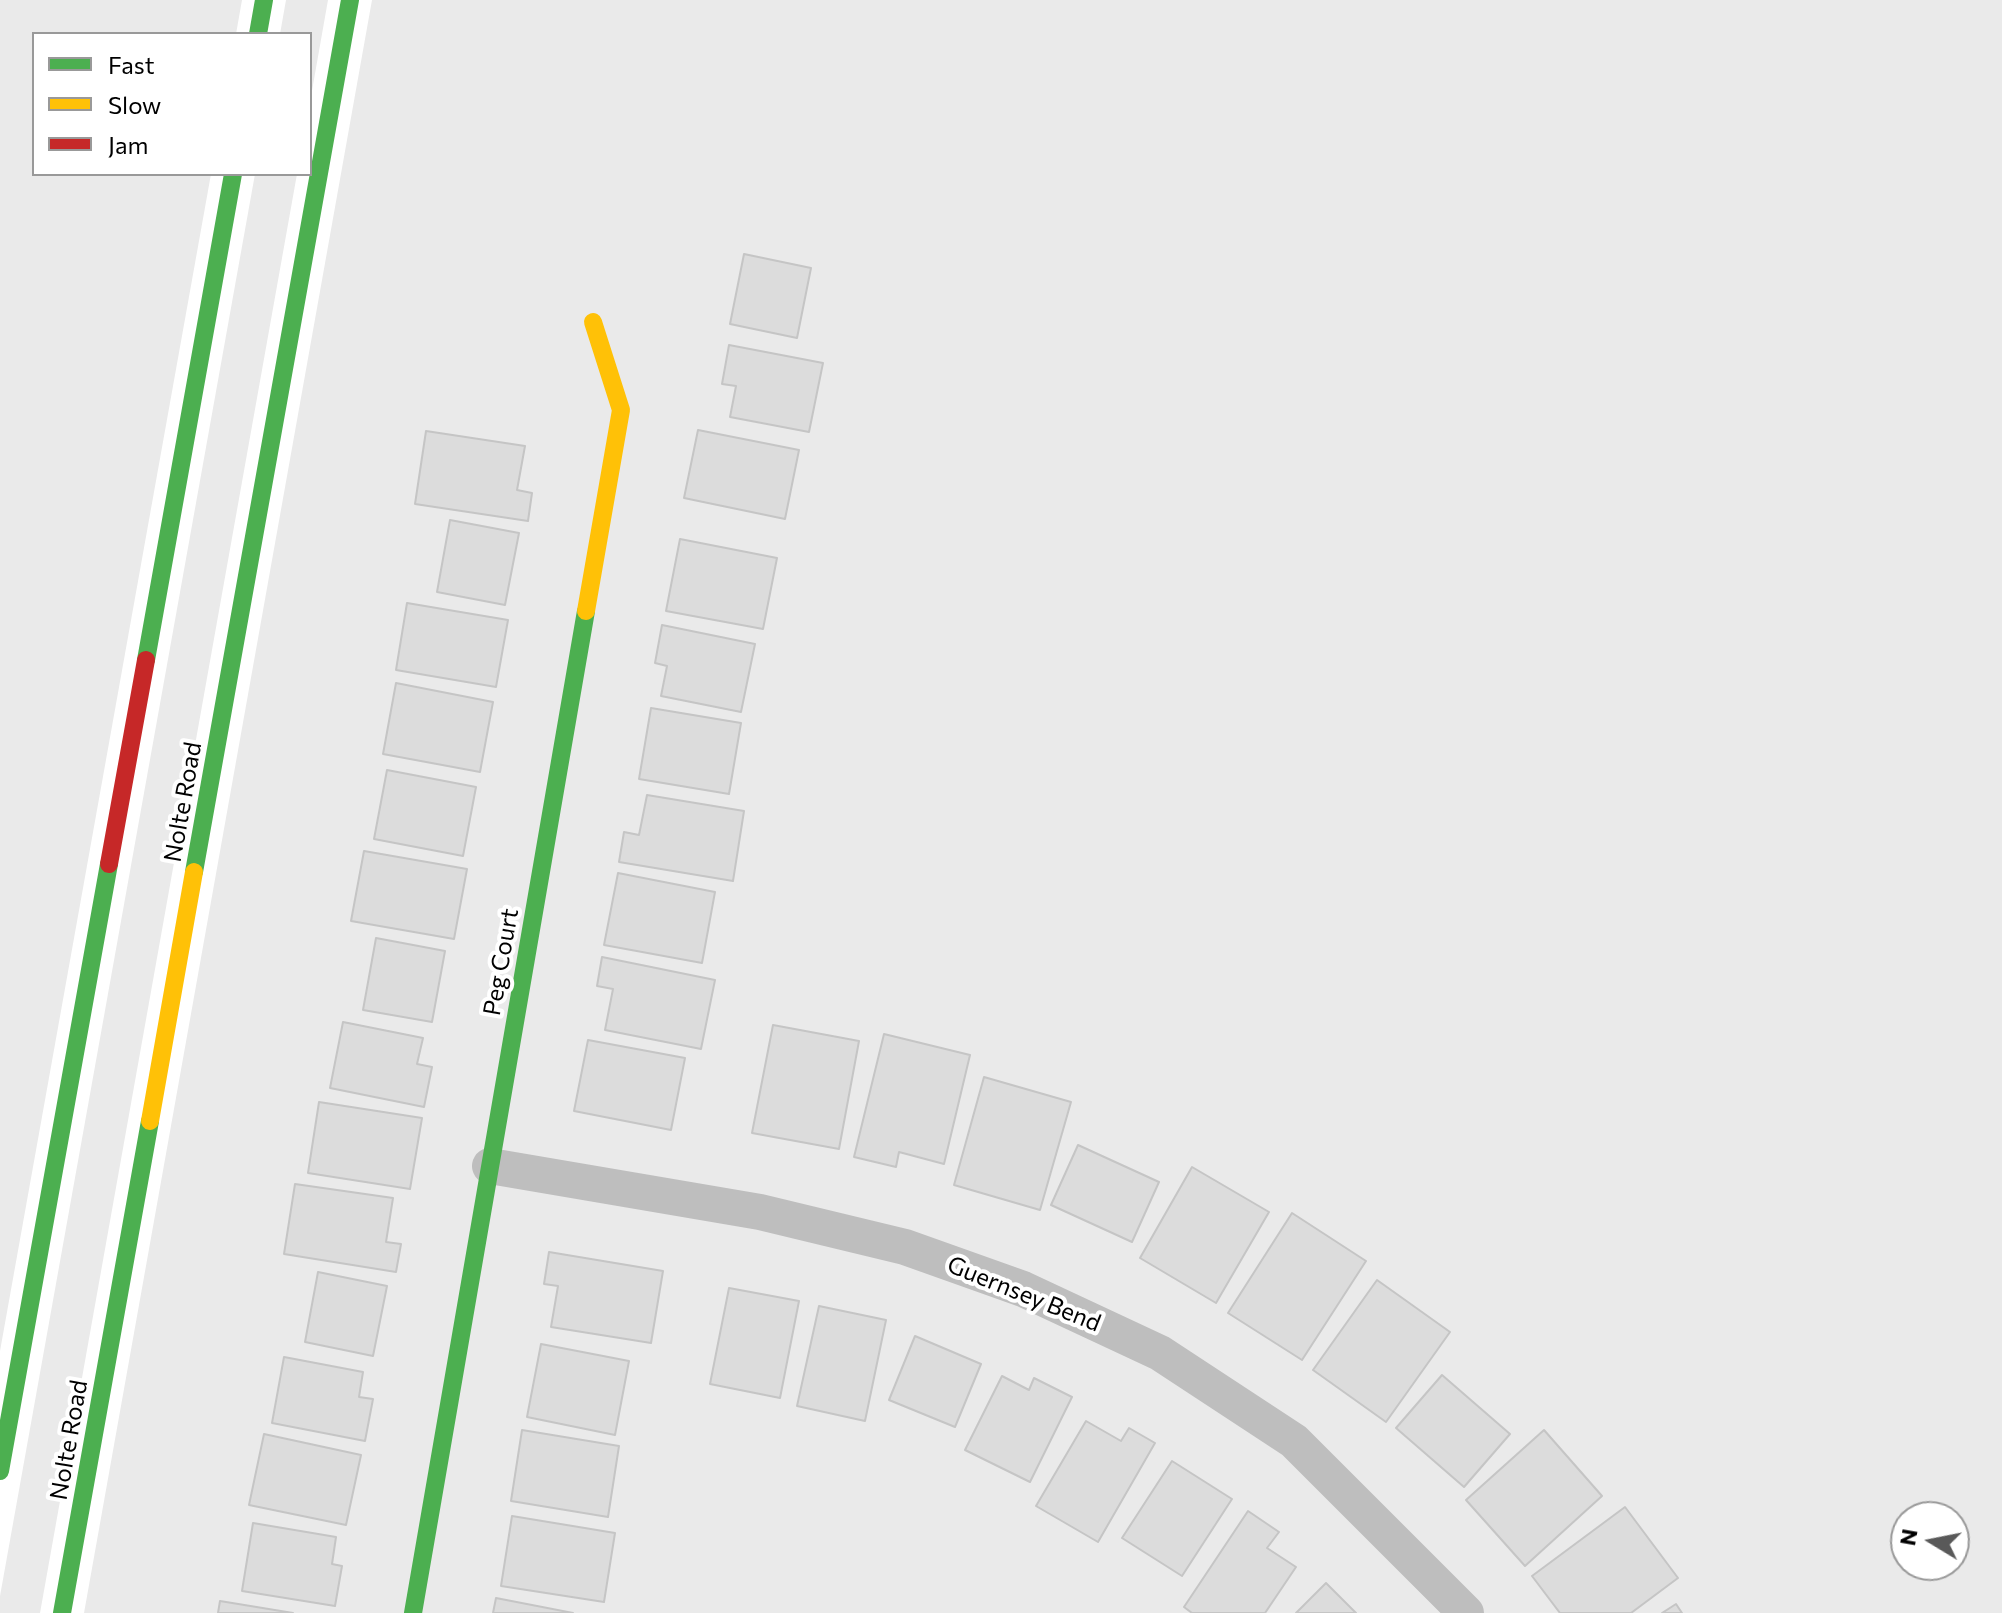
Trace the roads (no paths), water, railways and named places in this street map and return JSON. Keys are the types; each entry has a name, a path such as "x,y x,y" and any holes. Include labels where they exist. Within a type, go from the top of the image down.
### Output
{"street":[{"path":"258,32 264,0"},
{"name":"Nolte Road","path":"62,1613 350,0"},
{"path":"0,1471 233,176"},
{"name":"Peg Court","path":"413,1613 621,410 593,322"},
{"name":"Guernsey Bend","path":"490,1166 760,1212 905,1247 1023,1289 1160,1353 1294,1441 1466,1613"}]}
